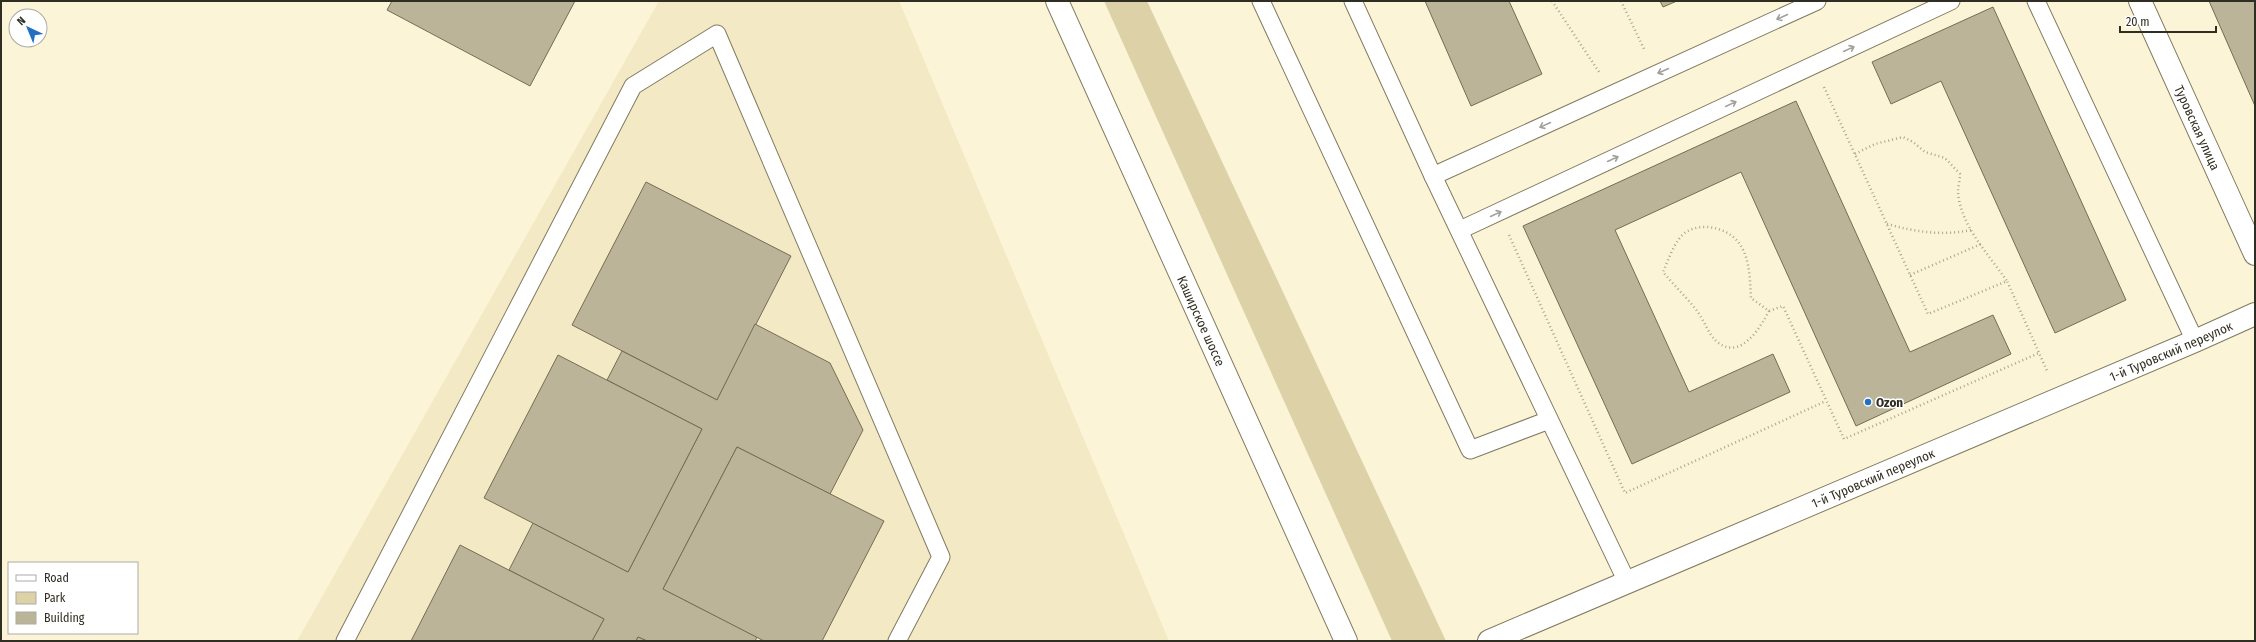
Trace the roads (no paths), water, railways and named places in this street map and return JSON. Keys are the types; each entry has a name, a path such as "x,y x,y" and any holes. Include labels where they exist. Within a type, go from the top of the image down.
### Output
{"street":[{"name":"Каширское шоссе","path":"1057,1 1346,641"},
{"name":"Туровская улица","path":"2140,1 2255,254"},
{"name":"1-й Туровский переулок","path":"1489,641 2195,341 2255,314"}],"lane":[{"path":"1261,1 1470,450 1549,420"},
{"path":"1354,1 1433,176 1627,582"},
{"path":"1433,176 1817,1"},
{"path":"1460,230 1951,1"},
{"path":"2036,1 2195,341"},
{"path":"345,641 633,86 717,34 941,557 897,641"}],"place":[{"name":"Ozon","path":"1868,402"}]}
